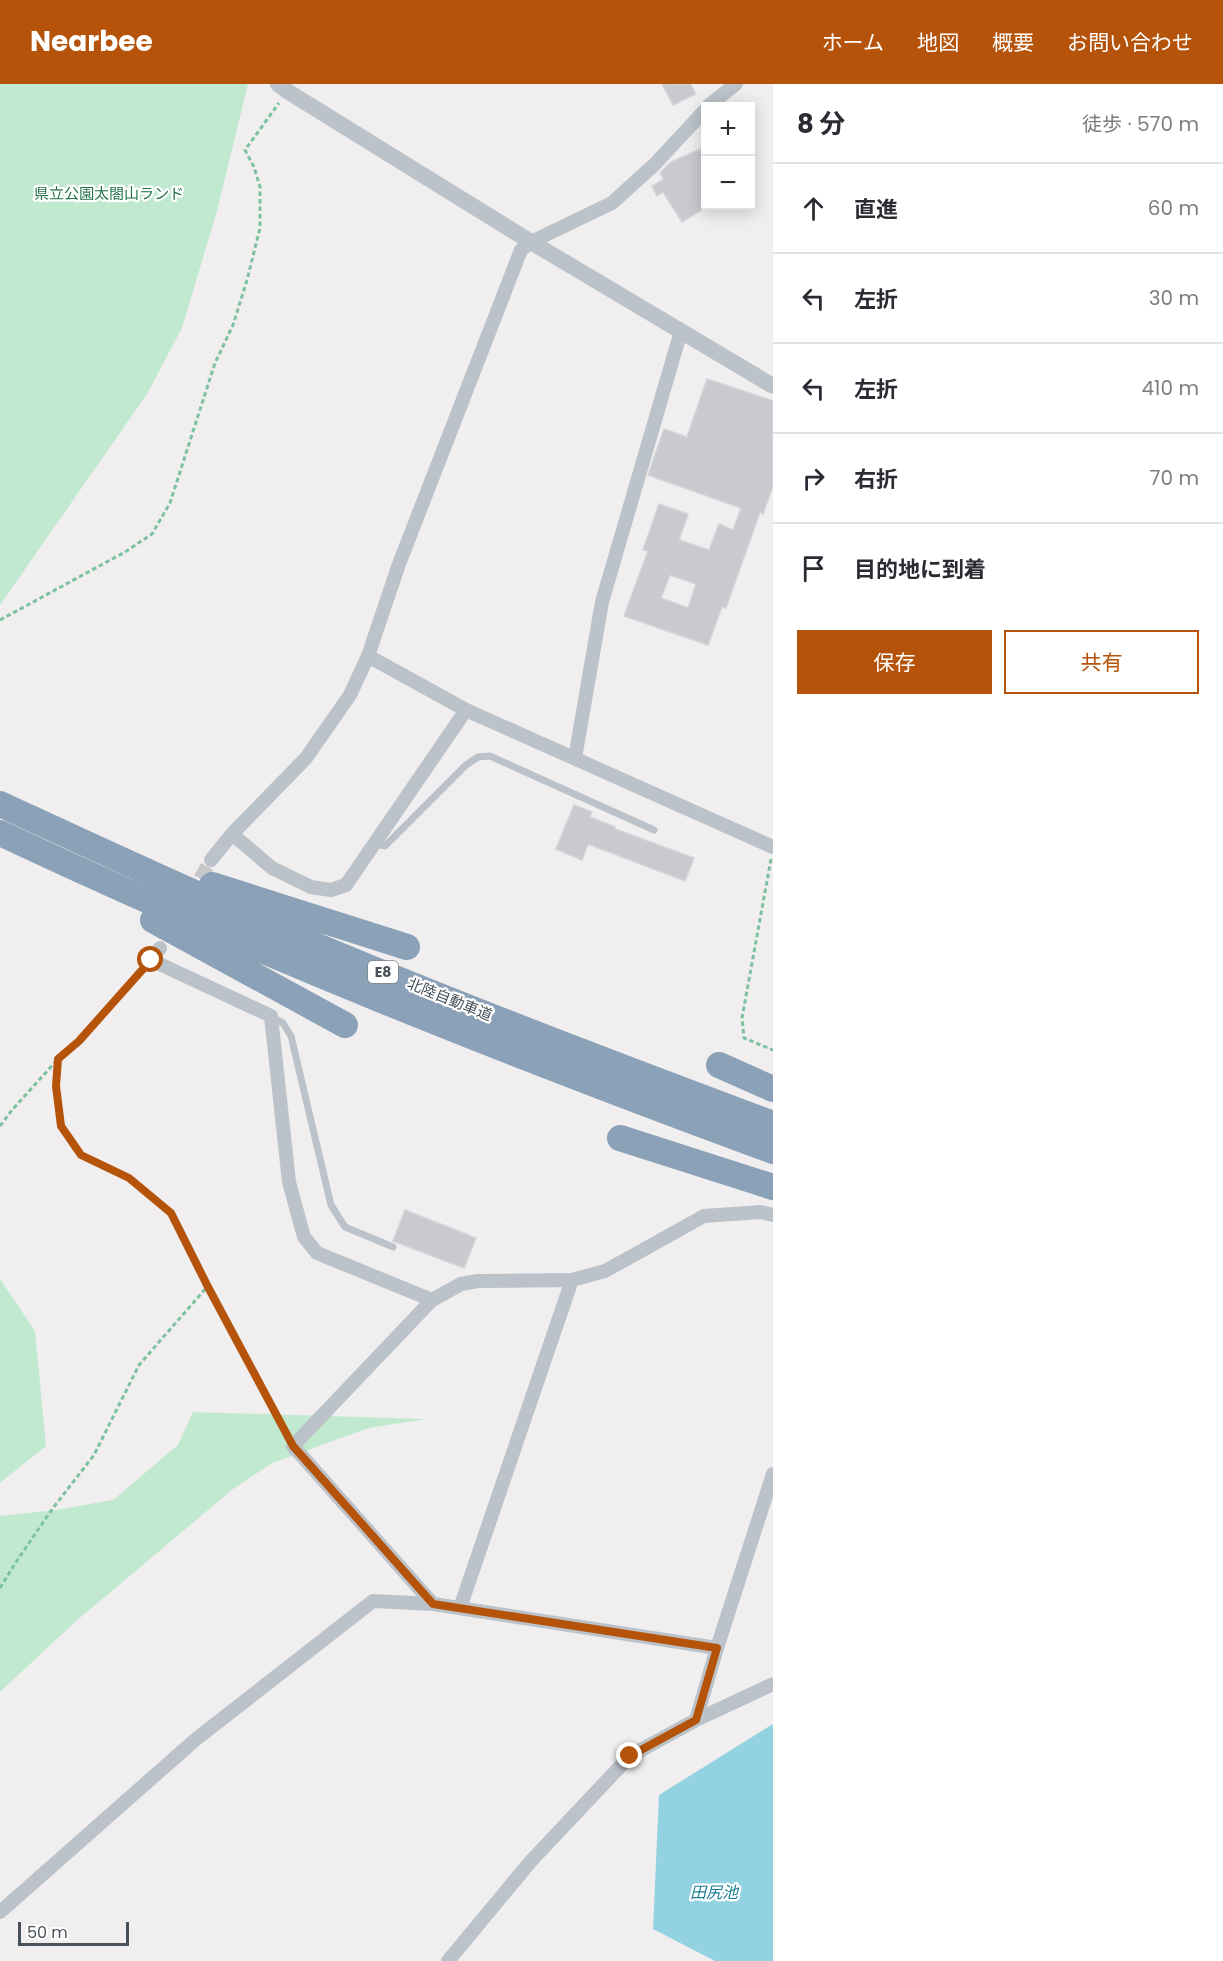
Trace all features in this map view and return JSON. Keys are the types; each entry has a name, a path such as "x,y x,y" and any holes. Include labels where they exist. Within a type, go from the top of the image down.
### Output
{"highway":[{"path":"0,802 176,872 407,947"},
{"name":"北陸自動車道","path":"0,802 149,873 349,959 773,1124"},
{"name":"北陸自動車道","path":"0,833 136,896 327,977 554,1068 773,1151"},
{"path":"0,843 125,904 345,1025"},
{"path":"720,1065 773,1089"},
{"path":"620,1138 773,1188"}],"street":[{"path":"714,102 736,84"},
{"path":"283,88 531,242 773,386"},
{"path":"211,860 232,834 306,758 350,695 368,656 399,564 521,250 531,242 612,203 655,164 701,114"},
{"path":"575,758 602,602 681,331"},
{"path":"368,656 466,710 773,847"},
{"path":"232,834 272,868 311,887 331,890 346,885 466,710"},
{"path":"160,948 151,960 271,1016 289,1182 304,1237 317,1253 432,1300"},
{"path":"433,1604 293,1446 432,1300 461,1284 478,1281 573,1280 605,1271 704,1216 760,1212 773,1215"},
{"path":"460,1608 573,1280"},
{"path":"696,1720 773,1474"},
{"path":"0,1912 195,1740 373,1601 433,1604 717,1648"},
{"path":"448,1961 531,1861 630,1756 696,1720 773,1684"}],"lane":[{"path":"375,844 385,846 466,765 478,757 490,756 654,831"},
{"path":"271,1016 283,1023 291,1036 331,1205 345,1227 393,1247"}],"path":[{"path":"0,620 125,552 152,534 170,503 215,363 233,325 260,228 260,187 254,167 244,150 283,88"},
{"path":"773,847 742,1018 744,1038 773,1050"},
{"path":"0,1126 58,1059 79,1041 151,960"},
{"path":"58,1059 56,1086 61,1126 81,1155 129,1178 171,1213 293,1446"},
{"path":"0,1588 53,1508 94,1455 139,1365 208,1287"}],"green space":[{"name":"県立公園太閤山ランド","path":"0,84 248,84 217,211 182,328 147,394 0,605"},
{"path":"0,1279 35,1331 46,1446 0,1483"},
{"path":"193,1412 426,1419 369,1428 272,1463 233,1489 75,1622 0,1692 0,1516 56,1510 113,1500 178,1445"}],"water":[{"name":"田尻池","path":"773,1724 773,1961 715,1961 653,1929 659,1795"}],"building":[{"path":"662,84 690,84 696,94 673,105"},
{"path":"701,149 702,210 682,222 663,192 657,196 652,186 664,179 660,173 671,162"},
{"path":"707,379 773,401 773,486 763,514 760,512 726,608 722,607 708,645 624,616 648,551 643,550 659,504 688,514 679,540 709,550 719,524 733,530 741,508 648,475 664,429 687,437","holes":["670,575 696,584 688,608 661,598"]},
{"path":"574,805 592,812 590,817 615,827 615,829 694,858 685,881 588,844 582,860 556,849"},
{"path":"405,1210 476,1238 464,1268 393,1241"}],"tunnel":[{"path":"190,897 211,860"}],"route":[{"path":"151,960 79,1041 58,1059 56,1086 61,1126 81,1155 129,1178 171,1213 293,1446 433,1604 717,1648 696,1720 630,1756"}]}
